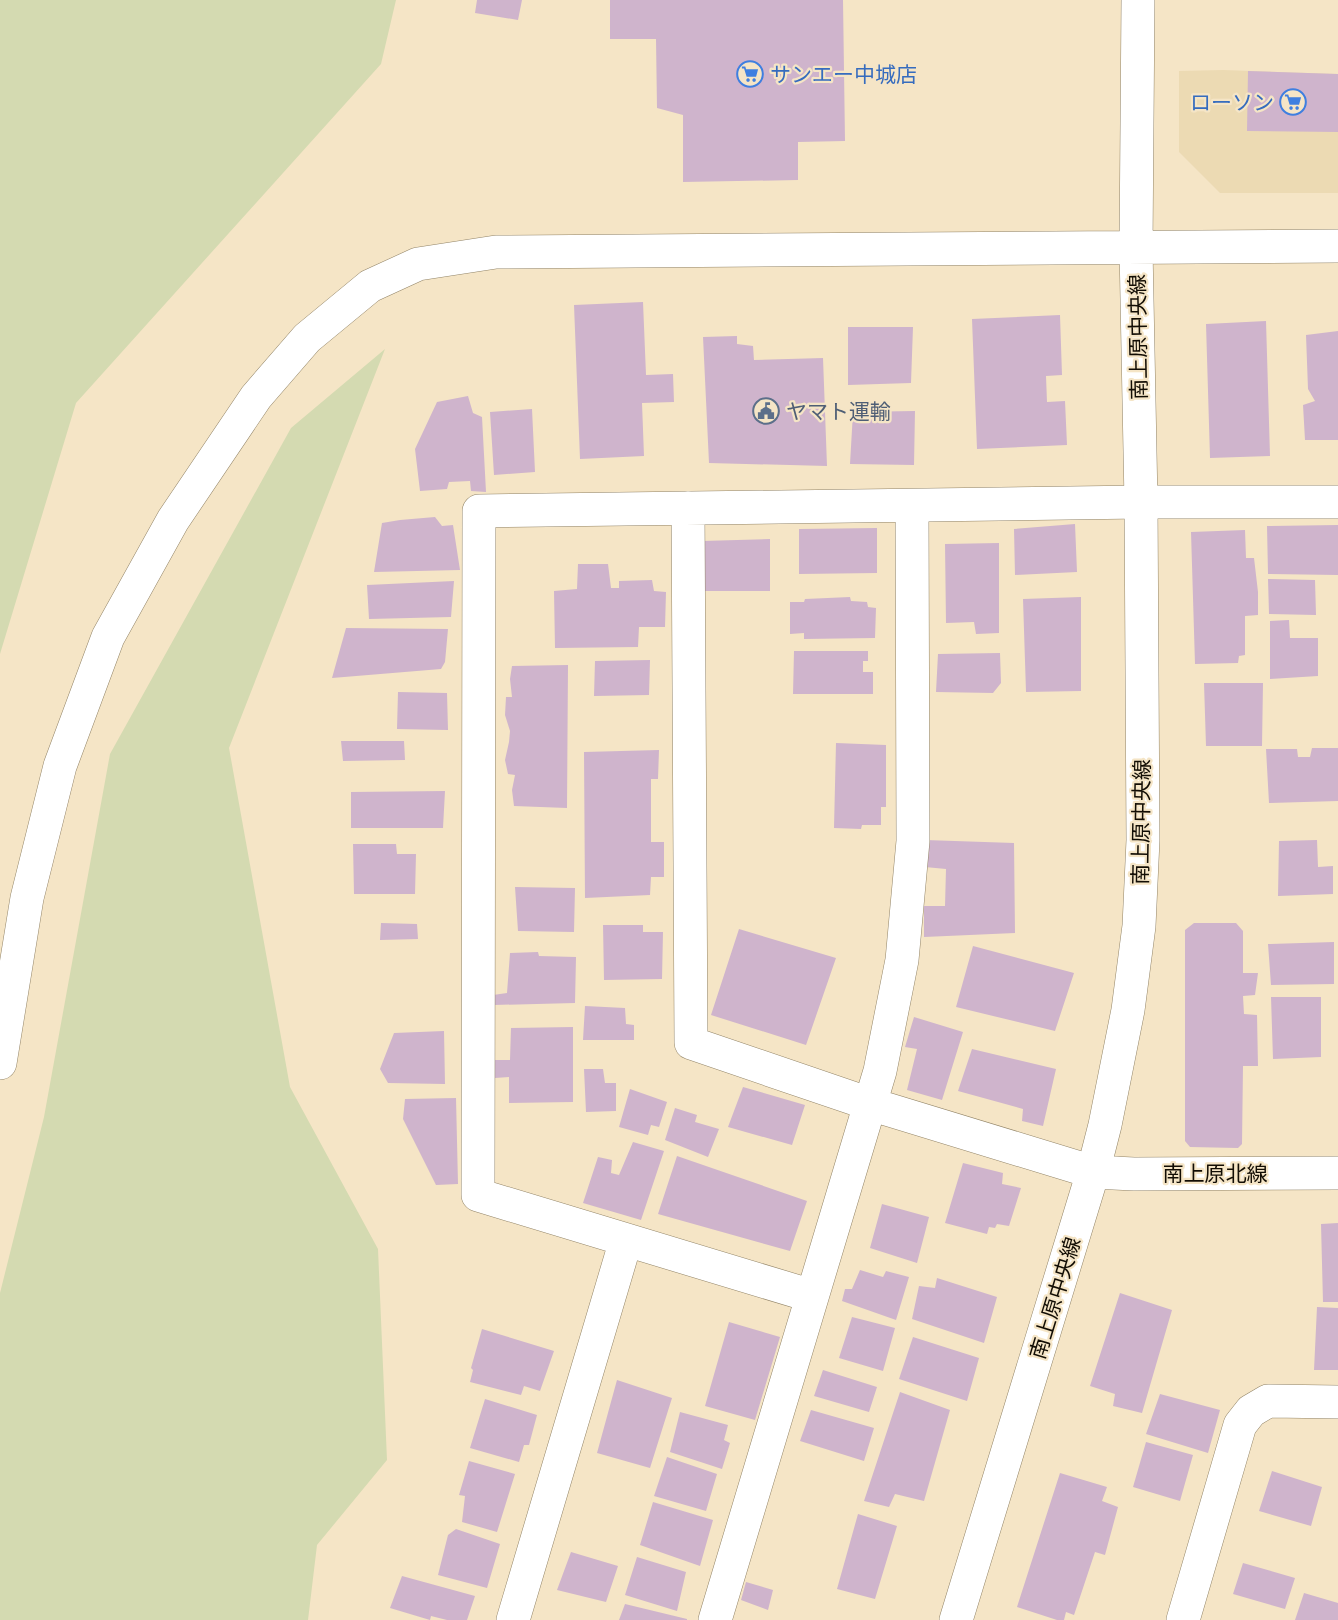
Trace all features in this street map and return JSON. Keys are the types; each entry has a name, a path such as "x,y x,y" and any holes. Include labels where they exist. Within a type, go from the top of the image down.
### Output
{"street":[{"name":"南上原中央線","path":"957,1620 1093,1172 1105,1125 1128,1010 1139,926 1143,840 1142,502 1136,249 1138,0"},
{"path":"0,1063 27,898 57,777 108,637 172,520 256,397 307,338 370,286 418,264 496,252 1338,246"},
{"path":"812,1296 478,1195 479,511 1142,502 1338,502"},
{"path":"715,1620 880,1071 902,960 913,841 912,506"},
{"name":"南上原北線","path":"688,508 691,1043 870,1104 1093,1172 1338,1173"},
{"path":"513,1620 626,1240"},
{"path":"1183,1620 1240,1425 1251,1411 1268,1401 1338,1401"}],"shaded area":[{"path":"1223,70 1338,74 1338,193 1220,193 1179,152 1179,71"}],"green space":[{"path":"0,0 396,0 381,64 76,403 0,654"},
{"path":"385,349 229,748 290,1087 378,1249 387,1460 317,1545 308,1620 0,1620 0,1293 44,1117 110,754 291,428"}],"building":[{"path":"477,0 522,0 518,20 475,13"},
{"name":"サンエー中城店","path":"610,0 843,0 845,141 798,142 798,180 683,182 683,115 657,108 656,39 610,39"},
{"name":"ローソン","path":"1248,71 1338,74 1338,132 1247,131"},
{"path":"643,302 646,375 673,374 674,402 642,403 644,456 580,459 574,305"},
{"path":"1060,315 1062,375 1046,376 1047,402 1065,401 1067,445 977,449 972,319"},
{"path":"1266,321 1270,456 1210,458 1206,324"},
{"path":"848,327 913,327 911,383 848,385"},
{"path":"1338,331 1338,440 1305,440 1303,405 1315,401 1308,389 1306,335"},
{"name":"ヤマト運輸","path":"737,336 737,344 753,346 754,360 823,358 827,466 709,463 703,337"},
{"path":"468,396 473,413 482,417 486,492 471,491 470,481 449,482 447,489 420,491 415,449 437,402"},
{"path":"532,409 535,472 494,475 490,412"},
{"path":"915,411 914,465 850,464 853,412"},
{"path":"435,517 442,526 453,525 460,570 374,572 382,523"},
{"path":"1075,524 1077,572 1015,575 1014,529"},
{"path":"1338,525 1338,575 1268,574 1267,526"},
{"path":"877,528 877,573 799,574 799,529"},
{"path":"1245,530 1246,558 1254,558 1258,615 1245,616 1245,655 1239,656 1238,663 1195,664 1191,532"},
{"path":"770,539 770,591 704,591 702,541"},
{"path":"999,543 999,633 976,634 974,622 946,623 945,544"},
{"path":"578,564 608,564 611,588 619,588 619,581 652,580 654,591 666,592 665,627 639,627 638,647 555,648 554,591 577,589"},
{"path":"1268,579 1315,580 1316,615 1269,614"},
{"path":"454,581 451,617 369,619 367,585"},
{"path":"850,597 851,601 867,602 868,607 876,608 875,638 804,639 804,633 790,634 790,602"},
{"path":"1081,597 1081,691 1026,692 1023,599"},
{"path":"1289,620 1290,638 1318,638 1318,676 1270,679 1270,621"},
{"path":"346,628 448,629 445,662 441,669 332,678"},
{"path":"794,651 868,651 868,661 863,661 863,672 873,672 873,694 793,694"},
{"path":"1000,653 1001,683 993,693 936,692 938,654"},
{"path":"650,660 649,695 594,696 595,661"},
{"path":"568,665 567,808 514,806 512,790 515,775 508,774 505,760 510,731 505,715 506,697 512,697 510,679 512,666"},
{"path":"1204,683 1263,683 1262,746 1206,746"},
{"path":"398,692 447,693 448,730 397,729"},
{"path":"341,741 404,741 405,760 343,761"},
{"path":"836,743 886,745 886,807 881,807 881,825 862,825 861,829 834,828"},
{"path":"1312,748 1338,748 1338,801 1269,803 1266,749 1297,749 1298,757 1310,757"},
{"path":"659,750 658,779 651,779 651,842 664,842 664,877 651,877 650,895 585,898 584,752"},
{"path":"445,791 443,828 351,828 351,792"},
{"path":"925,840 1014,843 1015,933 924,937 924,906 945,906 946,869 925,867"},
{"path":"1317,840 1318,867 1333,866 1333,894 1278,896 1279,841"},
{"path":"353,844 396,844 397,854 416,854 415,894 354,894"},
{"path":"515,887 575,888 574,932 518,931"},
{"path":"381,923 417,924 418,939 380,940"},
{"path":"1194,923 1236,923 1243,931 1243,973 1258,973 1255,995 1243,996 1244,1014 1257,1015 1258,1066 1243,1066 1242,1144 1238,1148 1190,1147 1185,1141 1185,930"},
{"path":"603,925 643,925 643,932 663,932 662,979 604,980"},
{"path":"739,929 836,958 806,1045 711,1015"},
{"path":"1334,942 1334,984 1271,985 1268,944"},
{"path":"973,946 1074,973 1055,1031 956,1007"},
{"path":"538,952 539,956 576,957 575,1003 494,1005 493,995 507,993 510,953"},
{"path":"1271,997 1321,997 1321,1057 1273,1059"},
{"path":"585,1006 625,1008 626,1024 634,1025 634,1040 583,1040"},
{"path":"914,1017 963,1032 942,1100 907,1090 917,1049 905,1047"},
{"path":"573,1027 573,1102 509,1103 509,1077 495,1078 495,1060 510,1060 511,1028"},
{"path":"444,1031 445,1084 388,1083 380,1069 394,1033"},
{"path":"972,1049 1056,1069 1043,1126 1022,1121 1023,1109 958,1091"},
{"path":"584,1069 603,1069 605,1083 616,1083 616,1111 586,1112"},
{"path":"743,1087 805,1105 792,1145 728,1127"},
{"path":"630,1089 667,1102 659,1127 651,1125 648,1135 619,1127"},
{"path":"456,1098 458,1184 436,1185 403,1119 405,1099"},
{"path":"675,1108 697,1115 695,1122 719,1129 708,1157 665,1140"},
{"path":"633,1142 664,1151 641,1220 583,1203 598,1157 612,1160 611,1173 619,1175"},
{"path":"677,1156 807,1201 790,1251 658,1214"},
{"path":"963,1163 1003,1173 1002,1184 1021,1188 1009,1226 997,1224 995,1228 989,1227 987,1234 945,1223"},
{"path":"882,1204 929,1217 917,1263 870,1248"},
{"path":"1338,1223 1338,1302 1323,1302 1321,1224"},
{"path":"860,1270 883,1277 886,1271 909,1277 896,1320 842,1301 845,1289 852,1289"},
{"path":"937,1278 997,1297 984,1343 912,1319 919,1286 935,1288"},
{"path":"1120,1293 1172,1310 1142,1413 1113,1406 1115,1394 1090,1386"},
{"path":"1317,1307 1338,1308 1338,1370 1314,1370"},
{"path":"852,1317 895,1328 883,1371 839,1358"},
{"path":"729,1322 780,1337 755,1420 705,1406"},
{"path":"482,1329 554,1351 540,1391 524,1386 521,1395 470,1382 473,1370 471,1368"},
{"path":"913,1337 979,1358 967,1401 899,1379"},
{"path":"823,1370 877,1387 869,1412 814,1396"},
{"path":"617,1380 672,1398 650,1468 597,1453"},
{"path":"900,1392 950,1410 924,1501 895,1494 889,1507 864,1501"},
{"path":"1160,1394 1220,1410 1208,1453 1146,1434"},
{"path":"485,1399 537,1415 529,1445 524,1445 519,1462 470,1448"},
{"path":"811,1410 874,1428 864,1461 800,1441"},
{"path":"680,1412 728,1425 724,1440 730,1443 722,1469 670,1452"},
{"path":"1146,1442 1193,1455 1180,1501 1133,1487"},
{"path":"667,1457 717,1474 706,1511 654,1496"},
{"path":"469,1461 515,1474 497,1532 462,1522 465,1496 459,1495"},
{"path":"1272,1471 1322,1487 1311,1526 1259,1511"},
{"path":"1060,1473 1107,1487 1102,1501 1118,1507 1105,1555 1095,1552 1074,1615 1066,1612 1064,1620 1057,1620 1017,1607"},
{"path":"653,1502 713,1520 700,1566 640,1545"},
{"path":"858,1514 897,1526 875,1599 837,1589"},
{"path":"456,1529 500,1544 487,1588 438,1575 448,1535"},
{"path":"571,1552 618,1566 606,1602 557,1590"},
{"path":"637,1557 686,1572 677,1611 625,1595"},
{"path":"1243,1563 1295,1578 1285,1609 1233,1594"},
{"path":"402,1576 475,1596 467,1620 447,1620 431,1616 430,1620 390,1608"},
{"path":"746,1582 773,1590 768,1610 741,1600"},
{"path":"1304,1593 1338,1603 1338,1620 1295,1620"},
{"path":"625,1604 687,1619 687,1620 619,1620"}],"place":[{"name":"サンエー中城店","path":"750,74"},
{"name":"ローソン","path":"1293,102"},
{"name":"ヤマト運輸","path":"766,411"}]}
